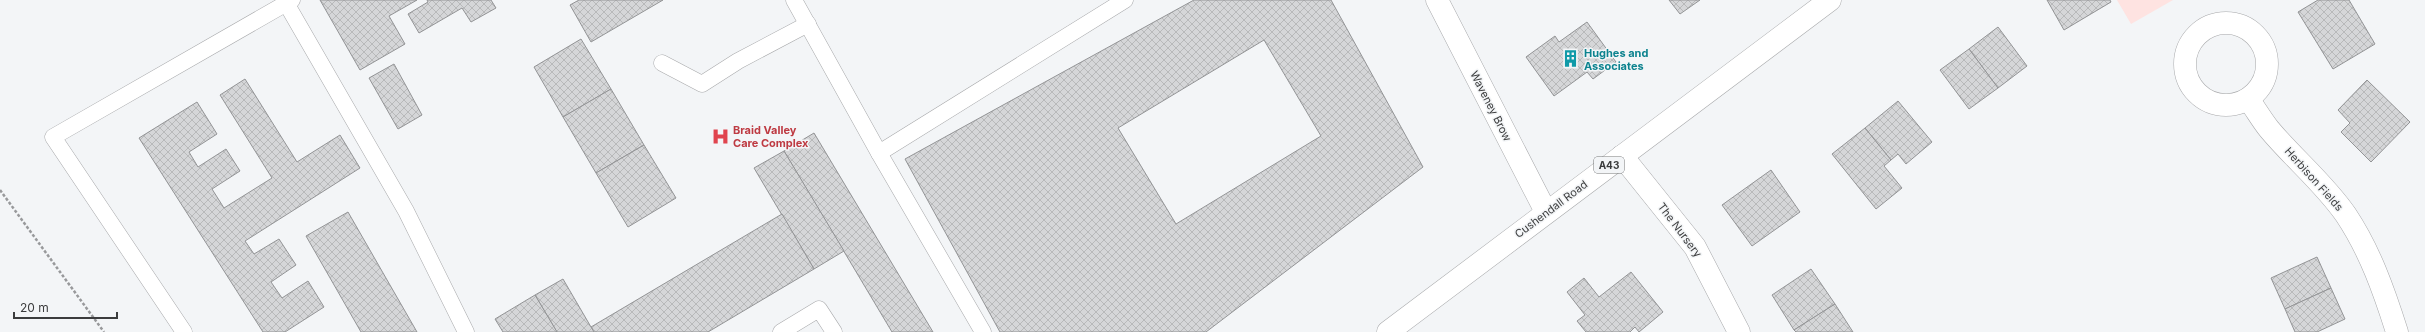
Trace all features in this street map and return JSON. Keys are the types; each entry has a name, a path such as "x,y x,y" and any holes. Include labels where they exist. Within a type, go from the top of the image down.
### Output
{"street":[{"name":"Waveney Brow","path":"1437,0 1546,212"},
{"name":"Cushendall Road","path":"1388,332 1830,0"},
{"name":"Herbison Fields","path":"2248,98 2268,128 2318,181 2346,215 2366,251 2383,288 2397,332"},
{"name":"The Nursery","path":"1622,156 1696,246 1739,332"}],"lane":[{"path":"794,0 879,153 983,332"},
{"path":"879,153 1125,0"},
{"path":"184,332 53,137 289,2 406,211 466,332"},
{"path":"662,63 702,84 738,61 808,24"},
{"path":"781,332 819,308 834,332"}],"path":[{"path":"0,190 104,332"}],"shaded area":[{"path":"2117,0 2173,0 2131,24"}],"building":[{"path":"320,0 417,0 389,16 405,44 360,70"},
{"path":"427,0 491,0 496,8 471,22 462,8 419,33 408,14 428,2"},
{"path":"579,0 663,0 591,42 570,5"},
{"path":"1194,0 1331,0 1423,167 1206,332 1000,332 905,159","holes":["1264,40 1321,136 1176,224 1118,128"]},
{"path":"1669,0 1700,0 1680,14"},
{"path":"2047,0 2110,0 2111,2 2064,30"},
{"path":"2318,0 2349,0 2375,44 2333,69 2298,12"},
{"name":"Hughes and Associates","path":"1587,22 1616,62 1593,79 1587,72 1554,96 1526,57 1555,36 1559,42"},
{"path":"1998,27 2027,66 1998,88 1969,49"},
{"path":"581,39 611,89 563,117 534,67"},
{"path":"1969,49 1998,88 1969,109 1940,70"},
{"path":"394,64 422,115 398,129 369,78"},
{"path":"245,79 297,162 340,135 360,168 245,241 254,254 279,239 296,265 271,282 282,298 308,281 324,307 285,332 263,332 139,138 197,102 217,134 189,152 198,167 226,149 240,171 212,189 224,208 272,178 220,95"},
{"path":"2367,80 2410,122 2371,162 2341,132 2350,123 2338,110"},
{"path":"611,89 644,145 596,173 563,117"},
{"path":"1898,101 1932,142 1906,164 1898,154 1891,160 1865,128"},
{"path":"1865,128 1891,160 1884,166 1902,188 1876,209 1832,154"},
{"path":"814,133 933,332 892,332 784,151"},
{"path":"644,145 676,198 628,227 596,173"},
{"path":"784,151 844,251 814,269 754,168"},
{"path":"1771,170 1800,212 1752,246 1722,205"},
{"path":"348,212 417,332 361,332 306,236"},
{"path":"782,214 814,269 708,332 594,332 591,327"},
{"path":"2317,257 2331,288 2285,309 2271,278"},
{"path":"1811,269 1835,304 1794,330 1772,295"},
{"path":"1631,272 1663,312 1639,332 1635,327 1630,332 1586,332 1577,321 1585,315 1567,292 1584,278 1599,297"},
{"path":"563,279 594,332 557,332 535,295"},
{"path":"2331,288 2345,319 2317,332 2295,332 2285,309"},
{"path":"535,295 557,332 503,332 495,319"},
{"path":"1835,304 1853,332 1796,332 1794,330"}],"place":[{"name":"Hughes and Associates","path":"1571,59"},
{"name":"Braid Valley Care Complex","path":"720,136"}]}
